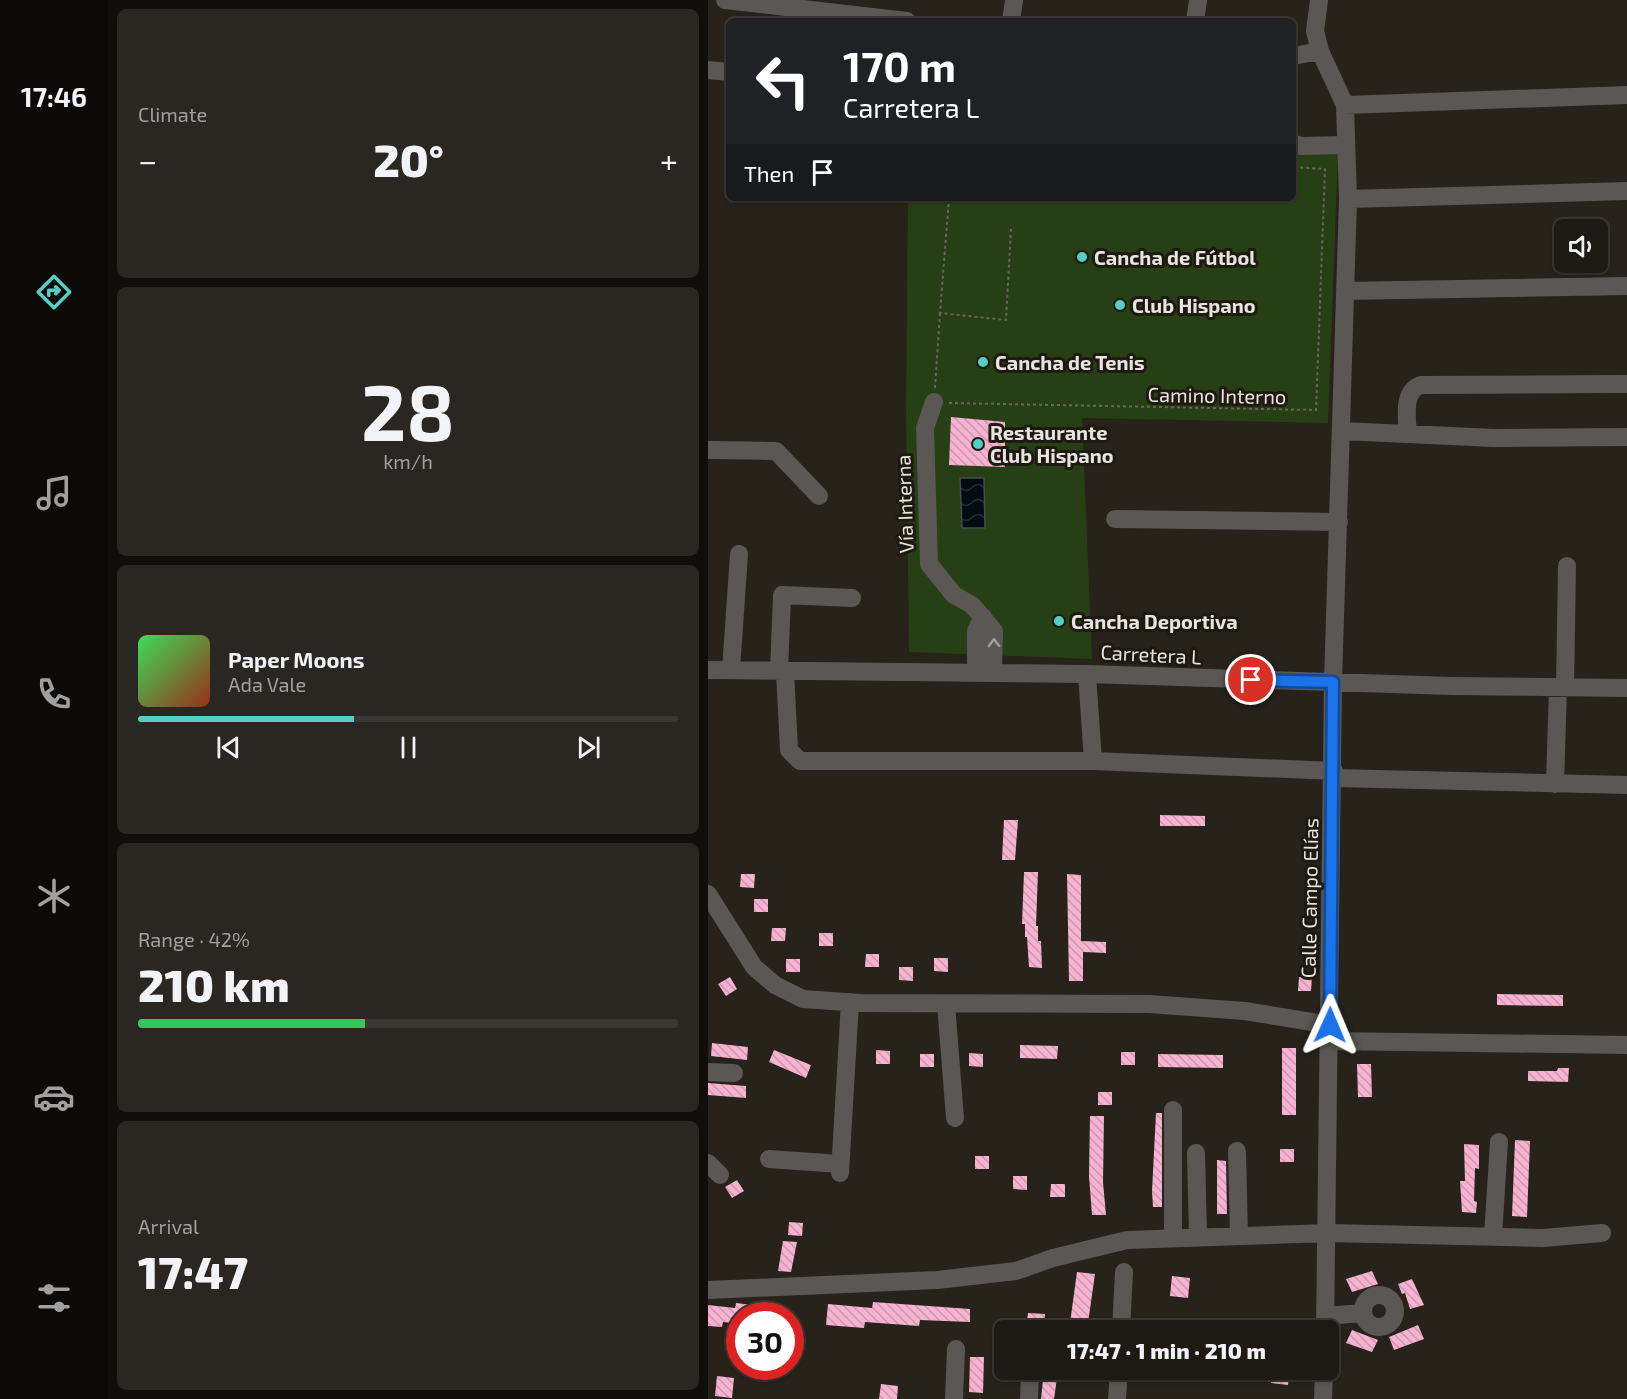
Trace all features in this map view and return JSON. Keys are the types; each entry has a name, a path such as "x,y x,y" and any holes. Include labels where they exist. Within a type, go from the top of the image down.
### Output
{"street":[{"path":"725,0 881,18"},
{"path":"1011,18 1014,0"},
{"path":"1195,18 1198,0"},
{"path":"1319,0 1315,31 1320,51 1345,105 1627,95"},
{"path":"1296,55 1320,51"},
{"path":"708,70 726,72"},
{"name":"Calle Campo Elías","path":"1325,1320 1334,774 1333,682 1347,291 1348,199 1345,105"},
{"path":"1296,144 1346,145"},
{"path":"1348,199 1627,191"},
{"path":"1347,291 1627,286"},
{"path":"1408,434 1410,395 1416,387 1421,385 1627,384"},
{"name":"Vía Interna","path":"934,402 925,428 929,564 954,595 972,605 994,632 985,672"},
{"path":"1342,431 1494,438 1627,437"},
{"path":"708,450 776,451 819,496"},
{"path":"1115,519 1340,522"},
{"path":"731,670 739,554"},
{"path":"1555,784 1567,566"},
{"path":"852,598 782,595 782,671 789,750 800,761 1093,761 1555,784 1627,785"},
{"name":"Carretera L","path":"708,670 985,672 1627,688"},
{"path":"1087,674 1093,761"},
{"path":"708,894 754,967 775,985 803,999 946,1004 1157,1005 1245,1011 1330,1033 1627,1045"},
{"path":"769,1159 840,1168 850,1002"},
{"path":"946,1004 955,1118"},
{"path":"708,1072 734,1073"},
{"path":"1173,1110 1173,1237"},
{"path":"1493,1236 1499,1142"},
{"path":"1237,1151 1239,1236"},
{"path":"1196,1153 1198,1237"},
{"path":"708,1290 937,1280 1016,1271 1053,1258 1127,1240 1173,1237 1328,1233 1543,1238 1602,1233"},
{"path":"1122,1320 1124,1272"},
{"path":"1336,1320 1362,1313"},
{"path":"954,1399 956,1349"},
{"path":"1029,1399 1030,1380"},
{"path":"1117,1399 1118,1380"},
{"path":"1323,1399 1324,1380"}],"path":[{"name":"Camino Interno","path":"934,402 1316,410 1325,169 1296,167"},
{"path":"934,402 949,201"},
{"path":"940,314 1006,320 1011,228"}],"green space":[{"name":"Club Hispano","path":"1296,152 1338,153 1328,423 1082,418 1092,659 909,652 906,411 908,201 1296,201"}],"water":[{"path":"960,478 984,478 985,528 962,528"}],"building":[{"name":"Restaurante Club Hispano","path":"951,417 1005,422 1005,467 949,465"},
{"path":"1160,815 1205,816 1205,826 1160,826"},
{"path":"1004,820 1018,820 1015,860 1002,860"},
{"path":"1024,872 1038,872 1036,926 1038,926 1038,941 1041,941 1042,968 1029,967 1025,924 1022,924"},
{"path":"741,874 755,874 754,888 740,887"},
{"path":"1067,874 1081,875 1081,941 1106,942 1106,953 1083,952 1083,981 1069,981"},
{"path":"754,899 768,899 768,912 754,912"},
{"path":"772,928 786,928 785,941 771,941"},
{"path":"819,933 833,933 833,946 819,946"},
{"path":"866,954 879,954 879,967 865,967"},
{"path":"934,958 948,958 948,972 934,971"},
{"path":"786,959 800,959 800,972 786,972"},
{"path":"899,967 913,967 913,981 899,980"},
{"path":"730,977 737,989 726,996 718,984"},
{"path":"1299,977 1312,977 1311,991 1298,991"},
{"path":"1497,994 1563,995 1563,1006 1497,1005"},
{"path":"712,1043 748,1047 747,1060 711,1056"},
{"path":"1020,1045 1058,1046 1057,1059 1020,1058"},
{"path":"1282,1048 1296,1048 1296,1115 1282,1115"},
{"path":"774,1050 811,1065 806,1078 769,1062"},
{"path":"876,1050 890,1051 890,1064 876,1064"},
{"path":"1121,1052 1135,1052 1135,1065 1121,1065"},
{"path":"969,1053 983,1054 983,1067 969,1066"},
{"path":"920,1054 934,1054 934,1067 920,1067"},
{"path":"1158,1054 1223,1055 1223,1068 1158,1067"},
{"path":"1357,1064 1371,1064 1372,1097 1358,1097"},
{"path":"1558,1068 1569,1068 1568,1082 1528,1081 1528,1071 1557,1071"},
{"path":"708,1083 746,1086 746,1098 708,1095"},
{"path":"1098,1092 1112,1092 1112,1105 1098,1105"},
{"path":"1156,1113 1162,1113 1162,1207 1153,1207"},
{"path":"1090,1116 1104,1116 1103,1182 1106,1215 1092,1215 1089,1176"},
{"path":"1515,1140 1530,1141 1527,1217 1512,1216"},
{"path":"1464,1144 1479,1145 1479,1169 1475,1168 1476,1213 1462,1212 1460,1181 1465,1181"},
{"path":"1280,1149 1294,1149 1294,1162 1280,1162"},
{"path":"975,1156 989,1156 989,1169 975,1169"},
{"path":"1217,1160 1226,1161 1227,1214 1217,1214"},
{"path":"1013,1176 1027,1176 1027,1190 1013,1189"},
{"path":"737,1180 744,1191 732,1198 725,1187"},
{"path":"1051,1184 1065,1184 1065,1197 1050,1197"},
{"path":"789,1222 803,1223 802,1236 788,1235"},
{"path":"783,1241 797,1242 791,1272 778,1271"},
{"path":"1372,1271 1378,1284 1352,1292 1346,1279"},
{"path":"1077,1272 1095,1274 1088,1320 1070,1320"},
{"path":"1172,1276 1190,1278 1188,1298 1170,1296"},
{"path":"1412,1279 1424,1305 1410,1309 1405,1293 1402,1294 1398,1284"},
{"path":"873,1302 970,1309 970,1322 920,1320 919,1326 865,1322 864,1328 826,1325 828,1304 872,1308"},
{"path":"708,1305 726,1307 726,1322 723,1322 722,1327 708,1326"},
{"path":"1028,1313 1045,1314 1045,1320 1027,1320"},
{"path":"1418,1325 1424,1339 1394,1350 1389,1337"},
{"path":"1352,1330 1378,1340 1372,1352 1346,1343"},
{"path":"970,1357 984,1357 983,1393 969,1392"},
{"path":"717,1376 726,1377 726,1380 734,1380 732,1398 715,1396"},
{"path":"1043,1380 1057,1380 1054,1399 1041,1399"},
{"path":"1271,1380 1289,1380 1288,1385 1271,1383"},
{"path":"881,1384 898,1386 897,1399 879,1399"}],"place":[{"name":"Cancha de Fútbol","path":"1082,257"},
{"name":"Club Hispano","path":"1120,305"},
{"name":"Cancha de Tenis","path":"983,362"},
{"name":"Restaurante Club Hispano","path":"978,444"},
{"name":"Cancha Deportiva","path":"1059,621"}],"route":[{"path":"1251,680 1333,682 1334,778 1330,1025"}]}
